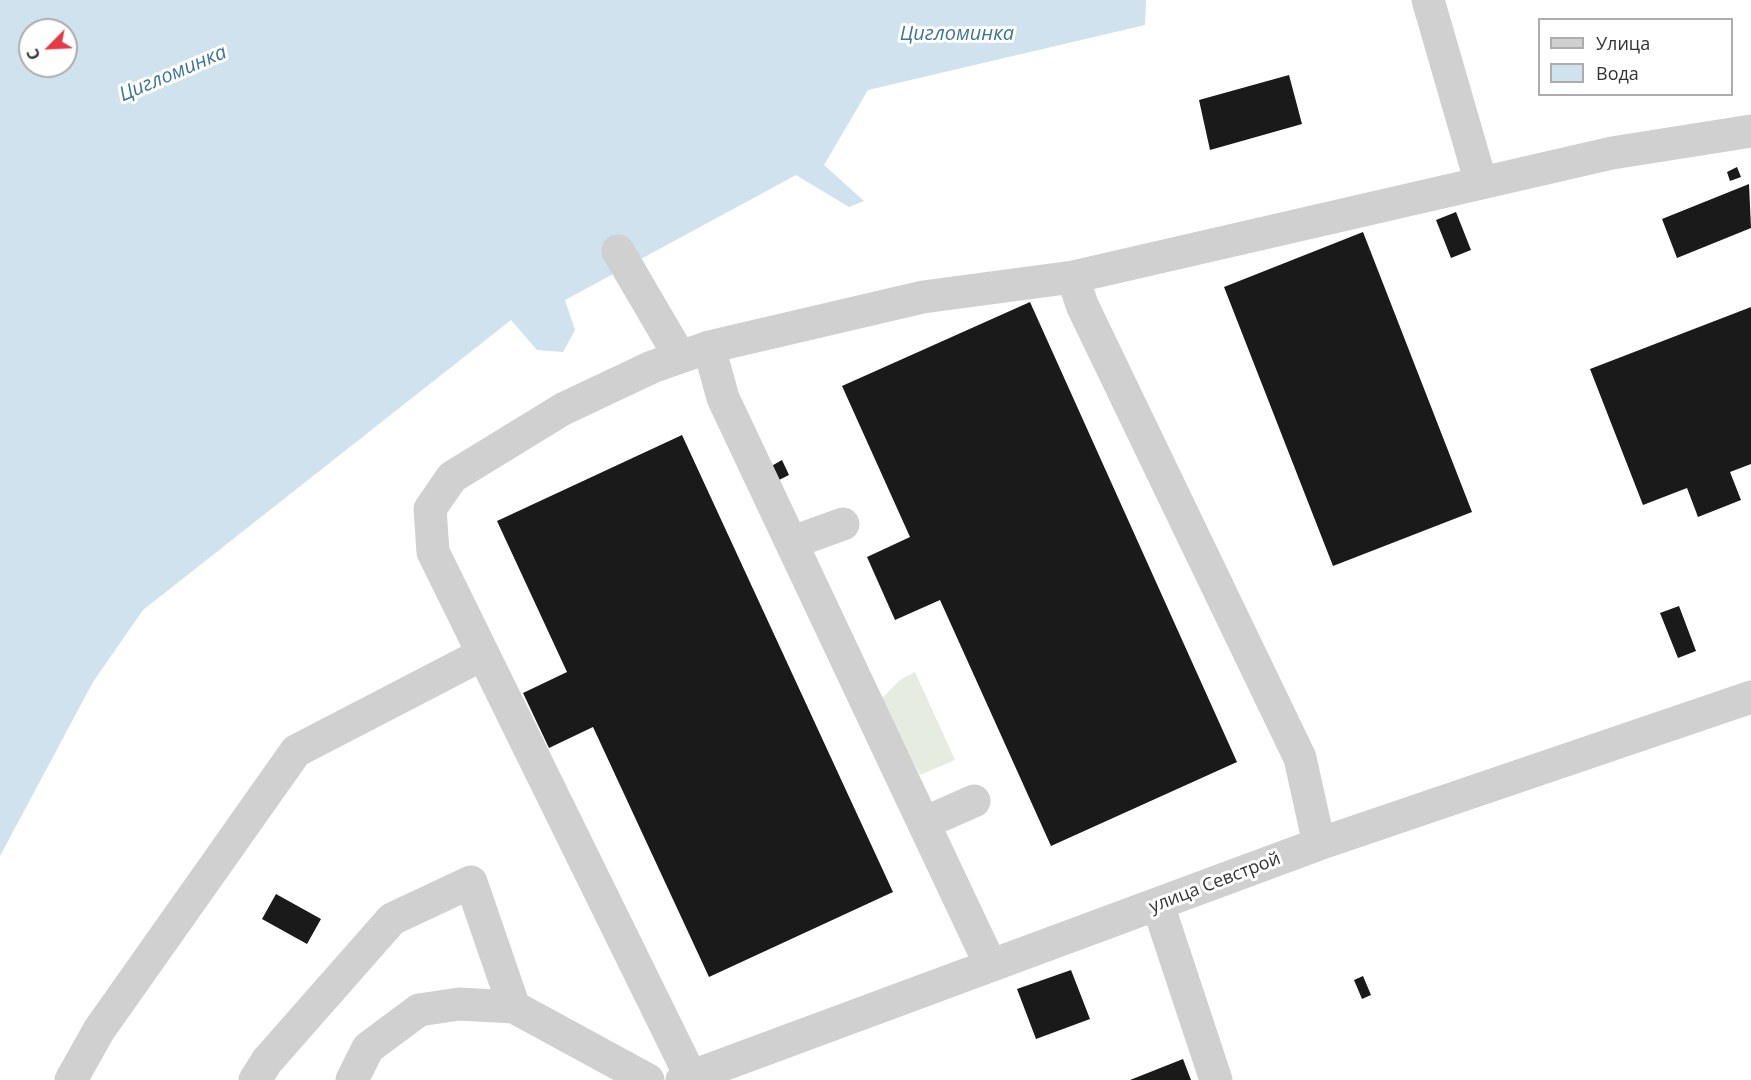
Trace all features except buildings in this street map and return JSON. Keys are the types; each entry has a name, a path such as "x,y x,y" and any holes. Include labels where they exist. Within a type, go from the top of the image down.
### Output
{"lane":[{"path":"1428,0 1481,183"},
{"path":"686,1078 433,552 430,509 452,477 563,409 652,367 694,352 923,297 1073,277 1612,153 1751,131"},
{"path":"618,251 694,352 723,398 793,542 990,964"},
{"path":"1073,277 1082,305 1300,758 1319,844"},
{"path":"793,542 843,524"},
{"path":"71,1080 99,1030 296,751 483,654"},
{"name":"улица Севстрой","path":"686,1078 1319,844 1751,697"},
{"path":"924,823 974,801"},
{"path":"255,1080 267,1061 392,919 471,882 514,1007"},
{"path":"1158,905 1216,1080"},
{"path":"352,1080 368,1048 419,1010 459,1004 514,1007 648,1080"}],"shaded area":[{"path":"915,672 955,760 920,775 880,700 900,680"}],"water":[{"name":"Цигломинка","path":"0,0 1146,0 1145,25 868,90 824,165 864,201 849,207 796,175 565,300 575,330 563,352 537,350 511,320 143,610 93,682 0,856"}]}
